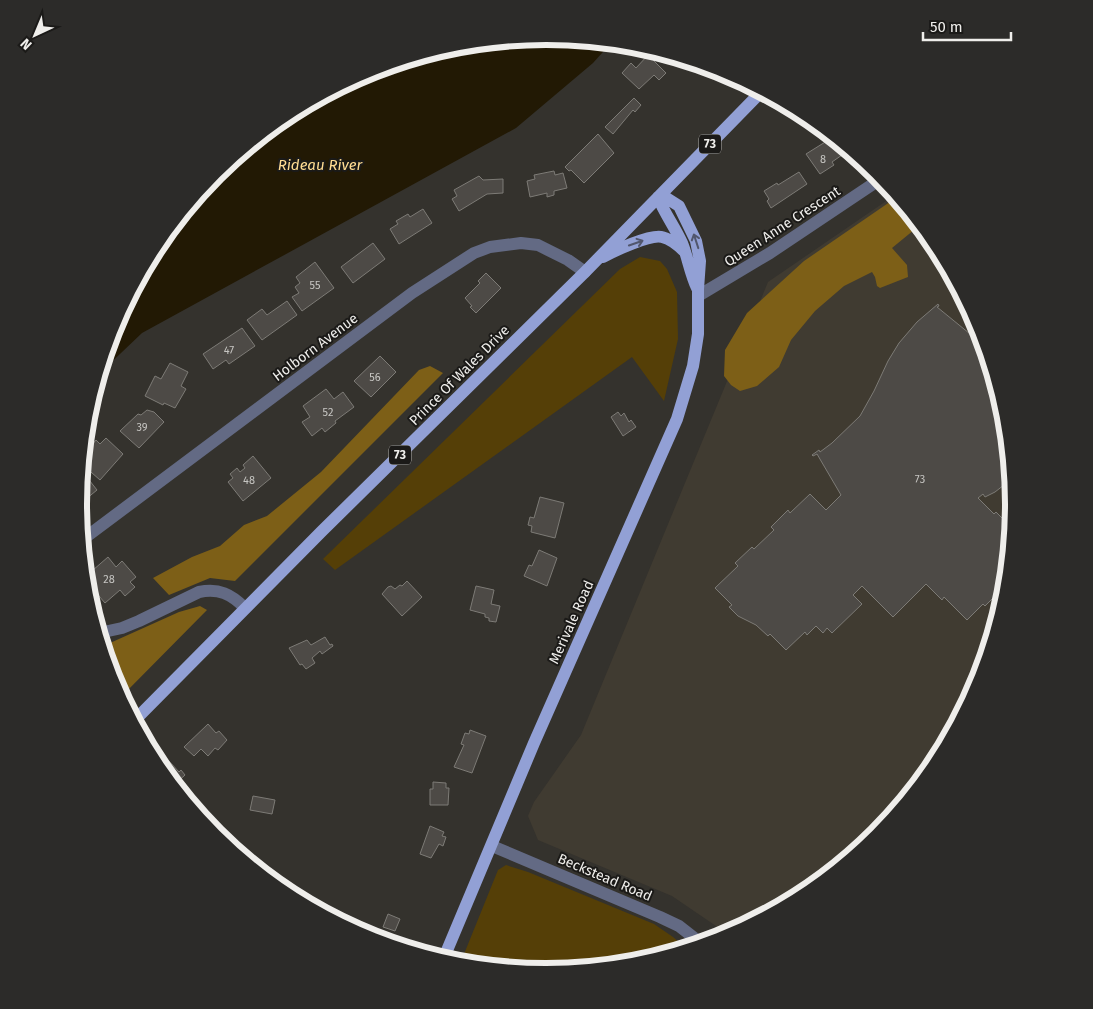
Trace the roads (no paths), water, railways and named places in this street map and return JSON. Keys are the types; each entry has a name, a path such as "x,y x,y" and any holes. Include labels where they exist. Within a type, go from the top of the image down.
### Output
{"main road":[{"name":"Prince Of Wales Drive","path":"139,716 245,608 589,268 757,96"},
{"name":"Merivale Road","path":"658,197 661,206 678,234 698,293"},
{"name":"Merivale Road","path":"446,952 538,734 677,419 693,366 698,334 699,254 690,227 679,206 658,197"},
{"path":"589,268 615,251 658,236 675,243 685,252"}],"street":[{"name":"Queen Anne Crescent","path":"698,293 770,253 874,183"},
{"name":"Holborn Avenue","path":"88,535 412,294 474,253 490,247 521,243 538,245 589,268"},
{"path":"105,631 122,628 205,590 225,592 235,598 245,608"},
{"name":"Beckstead Road","path":"492,846 660,916 679,926 696,939"}],"water":[{"name":"Rideau River","path":"516,46 577,46 606,49 593,63 516,128 142,333 109,364 134,301 164,249 182,225 201,202 244,159 291,122 343,92 371,80 399,69 457,54"}]}
